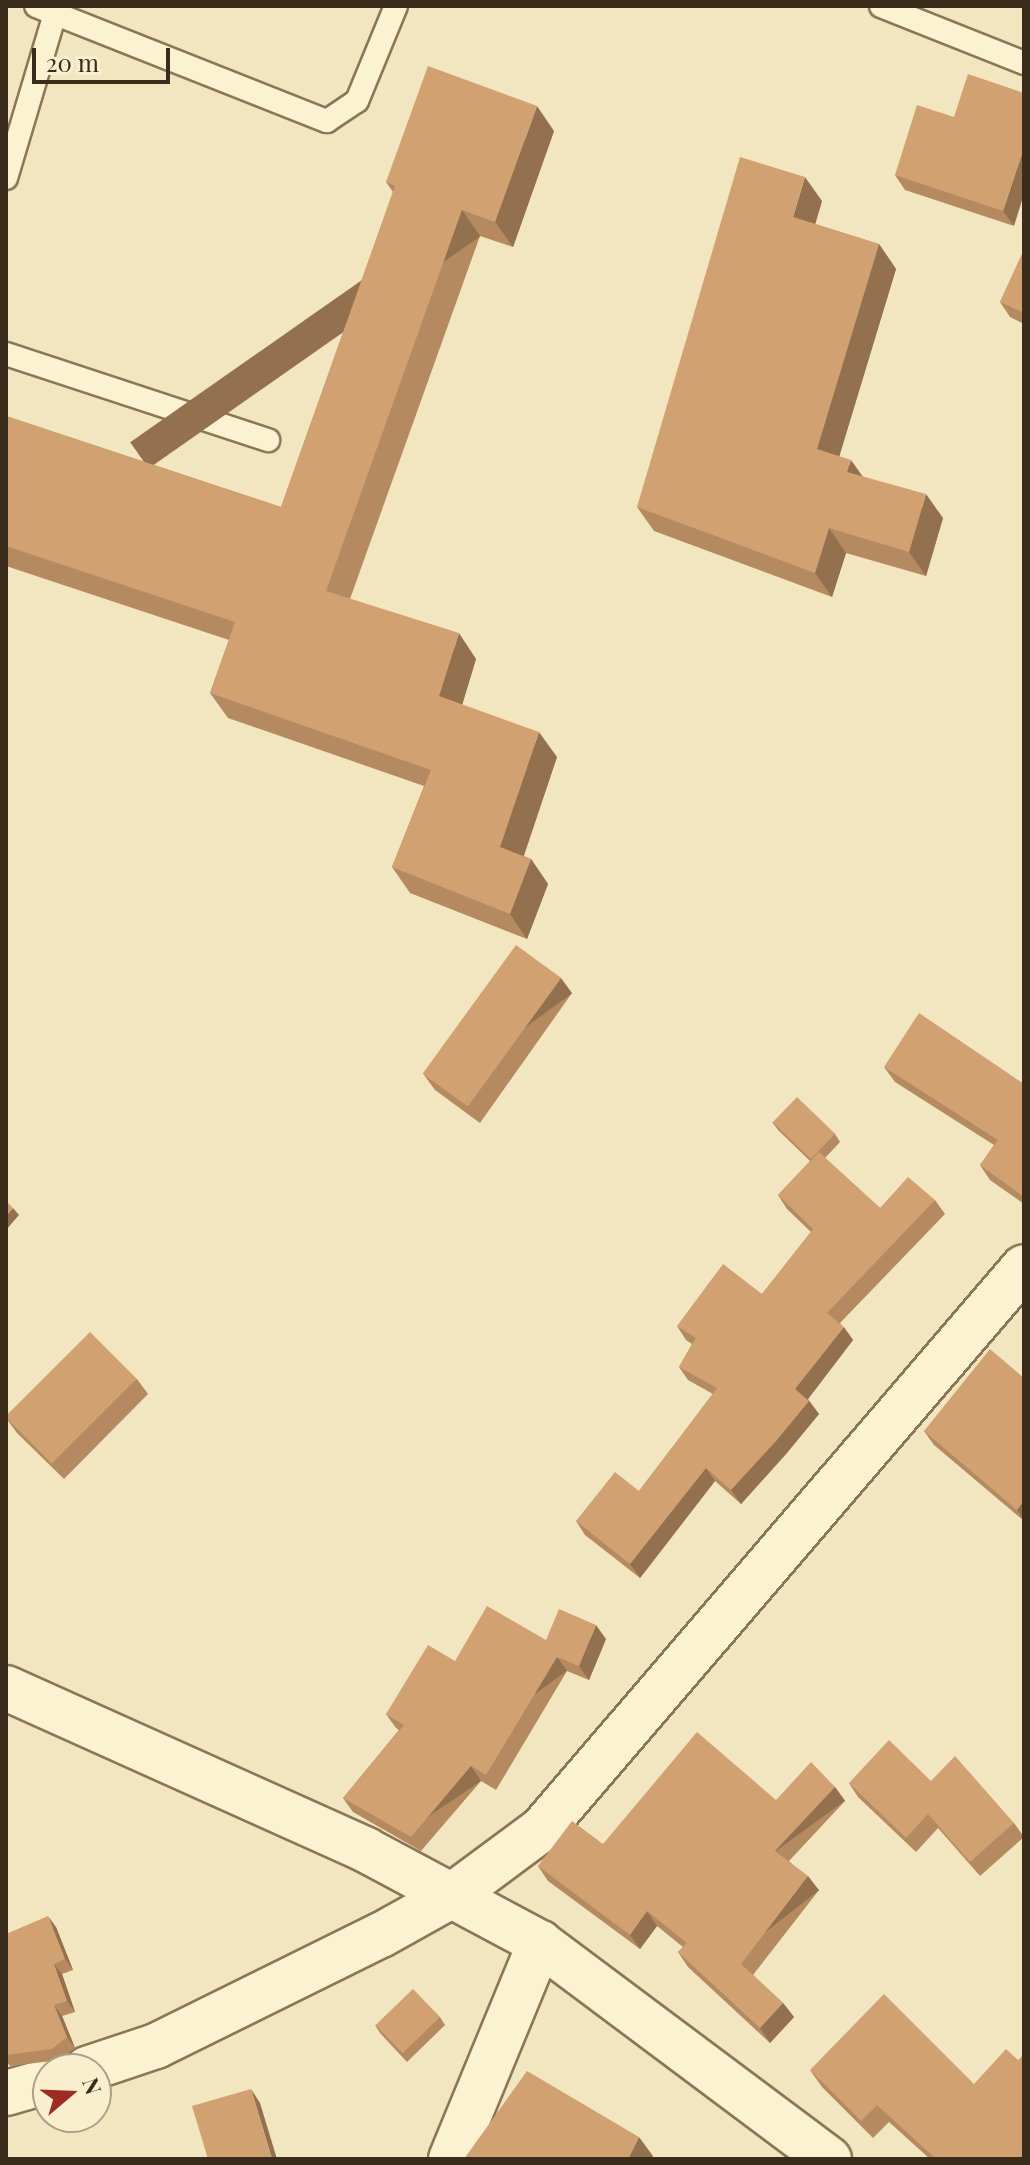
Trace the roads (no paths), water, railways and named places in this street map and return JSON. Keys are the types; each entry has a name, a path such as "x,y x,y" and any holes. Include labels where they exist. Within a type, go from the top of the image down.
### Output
{"street":[{"path":"112,2059 262,1996 453,1895 570,1802 1024,1267"},
{"path":"6,1688 453,1895 540,1943 829,2159"},
{"path":"451,2159 540,1943"},
{"path":"6,2093 32,2086"}],"lane":[{"path":"6,178 45,10 327,121 357,101 396,6"},
{"path":"881,6 1024,63"},
{"path":"6,354 268,440"}]}
